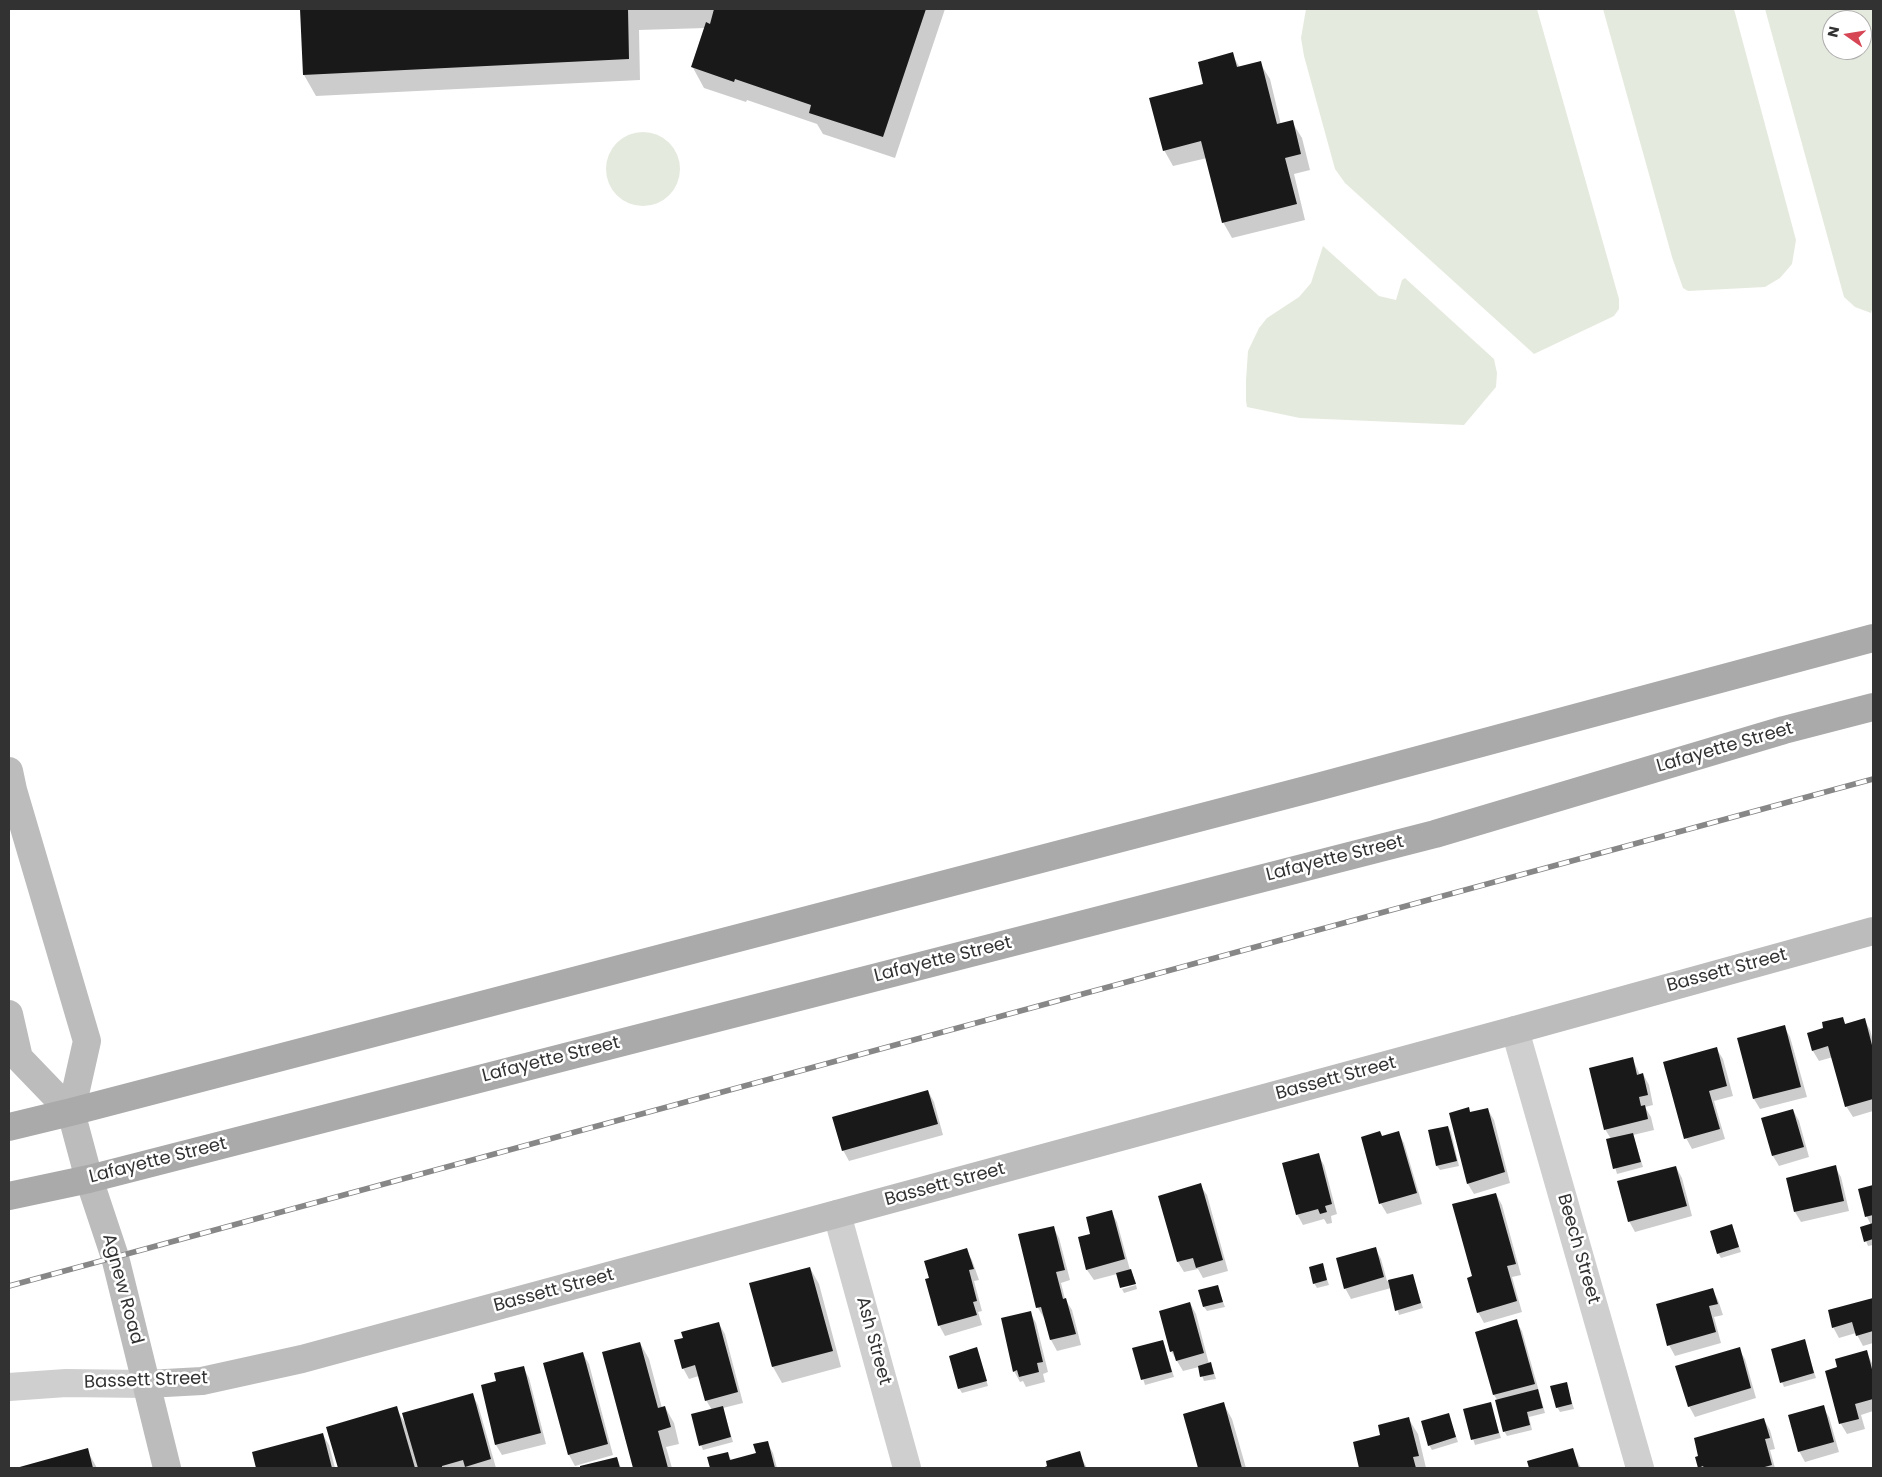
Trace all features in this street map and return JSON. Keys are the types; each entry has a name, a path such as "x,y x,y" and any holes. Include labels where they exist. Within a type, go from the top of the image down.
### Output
{"main road":[{"path":"9,1127 1321,786 1873,638"},
{"name":"Lafayette Street","path":"9,1196 89,1179 1435,834 1784,730 1873,707"}],"street":[{"name":"Agnew Road","path":"9,771 12,790 87,1041 71,1112 89,1179 115,1257 167,1468"},
{"name":"Bassett Street","path":"9,1387 66,1383 147,1384 202,1381 302,1359 1873,931"},
{"name":"Agnew Road","path":"9,1014 19,1058 71,1112"},
{"name":"Beech Street","path":"1515,1030 1640,1468"},
{"name":"Ash Street","path":"837,1214 907,1468"}],"shaded area":[{"path":"1306,9 1537,9 1619,299 1619,309 1614,316 1534,354 1345,183 1335,169 1304,56 1301,38"},
{"path":"1603,9 1734,9 1796,240 1792,264 1780,278 1765,287 1688,291 1683,288 1672,257"},
{"path":"1765,9 1873,9 1873,306 1871,313 1855,307 1844,297"},
{"path":"643,132 664,138 674,148 680,169 674,190 664,200 643,206 622,200 612,190 606,169 612,148 622,138"},
{"path":"1323,246 1379,296 1396,300 1402,280 1405,278 1494,359 1497,373 1496,387 1464,425 1300,418 1247,407 1248,351 1259,328 1267,318 1299,297 1311,283"}],"building":[{"path":"300,9 628,9 629,59 303,75"},
{"path":"714,9 926,9 883,137 809,113 811,105 735,79 734,82 691,67 706,22 710,24"},
{"path":"1233,52 1237,67 1261,61 1277,124 1293,120 1301,154 1285,158 1297,204 1222,223 1201,141 1163,151 1149,98 1203,84 1198,62"},
{"path":"1843,1017 1845,1024 1865,1018 1873,1049 1873,1099 1845,1107 1828,1046 1812,1051 1807,1033 1823,1028 1822,1022"},
{"path":"1785,1025 1801,1087 1753,1099 1737,1038"},
{"path":"1717,1047 1727,1086 1709,1091 1720,1129 1684,1139 1663,1062"},
{"path":"1633,1057 1637,1075 1643,1073 1648,1095 1639,1097 1641,1106 1645,1105 1648,1119 1604,1130 1589,1068"},
{"path":"928,1090 938,1124 842,1151 832,1117"},
{"path":"1469,1107 1470,1112 1488,1108 1505,1172 1467,1184 1449,1113"},
{"path":"1793,1109 1804,1147 1772,1156 1761,1118"},
{"path":"1448,1126 1457,1161 1436,1166 1428,1130"},
{"path":"1380,1131 1382,1136 1399,1131 1417,1193 1379,1204 1361,1137"},
{"path":"1633,1133 1641,1162 1613,1169 1606,1139"},
{"path":"1319,1153 1332,1204 1325,1206 1327,1212 1320,1214 1318,1209 1296,1215 1282,1163"},
{"path":"1836,1165 1844,1201 1794,1212 1786,1178"},
{"path":"1676,1166 1687,1206 1628,1222 1617,1181"},
{"path":"1201,1183 1223,1260 1196,1268 1193,1258 1177,1262 1158,1196"},
{"path":"1873,1185 1873,1215 1865,1217 1858,1189"},
{"path":"1496,1193 1516,1264 1507,1266 1517,1301 1477,1313 1467,1278 1472,1276 1452,1204"},
{"path":"1112,1210 1125,1259 1086,1270 1078,1237 1090,1234 1086,1217"},
{"path":"1873,1223 1873,1239 1864,1242 1860,1227"},
{"path":"1732,1224 1739,1247 1717,1254 1710,1231"},
{"path":"1054,1226 1065,1270 1056,1272 1063,1299 1066,1298 1076,1334 1050,1340 1041,1307 1036,1308 1018,1234"},
{"path":"1376,1247 1384,1277 1344,1289 1336,1258"},
{"path":"967,1248 974,1269 969,1270 977,1301 973,1302 977,1315 938,1326 925,1279 929,1278 924,1261"},
{"path":"1323,1263 1327,1280 1313,1284 1309,1267"},
{"path":"810,1267 833,1351 772,1367 749,1283"},
{"path":"1131,1269 1136,1284 1120,1288 1116,1273"},
{"path":"1413,1274 1421,1303 1395,1311 1388,1280"},
{"path":"1218,1285 1223,1302 1203,1307 1198,1290"},
{"path":"1713,1288 1718,1304 1709,1306 1716,1332 1667,1346 1656,1304"},
{"path":"1873,1298 1873,1331 1856,1336 1852,1322 1832,1328 1828,1310"},
{"path":"1190,1302 1204,1353 1176,1361 1173,1351 1170,1352 1159,1311"},
{"path":"1031,1311 1043,1362 1037,1363 1039,1372 1019,1377 1017,1370 1013,1372 1001,1318"},
{"path":"1517,1319 1535,1384 1493,1395 1475,1332"},
{"path":"719,1322 738,1392 705,1401 695,1365 682,1369 674,1340 683,1338 681,1332"},
{"path":"1805,1339 1814,1373 1780,1383 1771,1349"},
{"path":"1163,1340 1172,1372 1141,1380 1132,1348"},
{"path":"640,1342 658,1408 665,1406 671,1427 658,1431 668,1468 633,1468 602,1352"},
{"path":"977,1347 987,1381 958,1389 949,1356"},
{"path":"1740,1347 1751,1388 1688,1407 1675,1366"},
{"path":"1867,1350 1873,1373 1873,1399 1855,1404 1859,1419 1839,1424 1825,1371 1837,1367 1835,1359"},
{"path":"583,1352 608,1444 568,1455 543,1363"},
{"path":"1211,1362 1214,1374 1200,1377 1198,1366"},
{"path":"524,1366 541,1433 495,1445 481,1385 496,1381 494,1373"},
{"path":"1567,1382 1572,1404 1556,1408 1550,1386"},
{"path":"1538,1389 1543,1408 1527,1412 1530,1425 1503,1432 1495,1400"},
{"path":"473,1393 491,1459 465,1467 463,1460 442,1466 442,1468 418,1468 402,1413"},
{"path":"1224,1402 1242,1468 1198,1468 1183,1414"},
{"path":"1491,1402 1499,1433 1471,1440 1463,1409"},
{"path":"1824,1405 1834,1442 1798,1452 1788,1415"},
{"path":"397,1406 415,1468 338,1468 326,1427"},
{"path":"723,1406 731,1437 699,1446 691,1414"},
{"path":"1449,1413 1456,1437 1428,1446 1421,1421"},
{"path":"1409,1417 1419,1456 1413,1457 1416,1468 1359,1468 1353,1442 1380,1435 1378,1425"},
{"path":"1764,1418 1770,1438 1765,1439 1772,1465 1761,1468 1704,1468 1703,1466 1698,1468 1695,1457 1698,1456 1694,1438"},
{"path":"323,1433 332,1468 256,1468 252,1452"},
{"path":"768,1441 775,1468 710,1468 707,1457 728,1452 730,1460 756,1453 753,1444"},
{"path":"88,1448 93,1468 16,1468"},
{"path":"1573,1448 1579,1468 1529,1468 1527,1461"},
{"path":"1080,1451 1085,1468 1043,1468 1047,1466 1046,1461"},
{"path":"617,1457 620,1468 580,1468 580,1466"}],"railway":[{"path":"9,1286 1873,779"}]}
